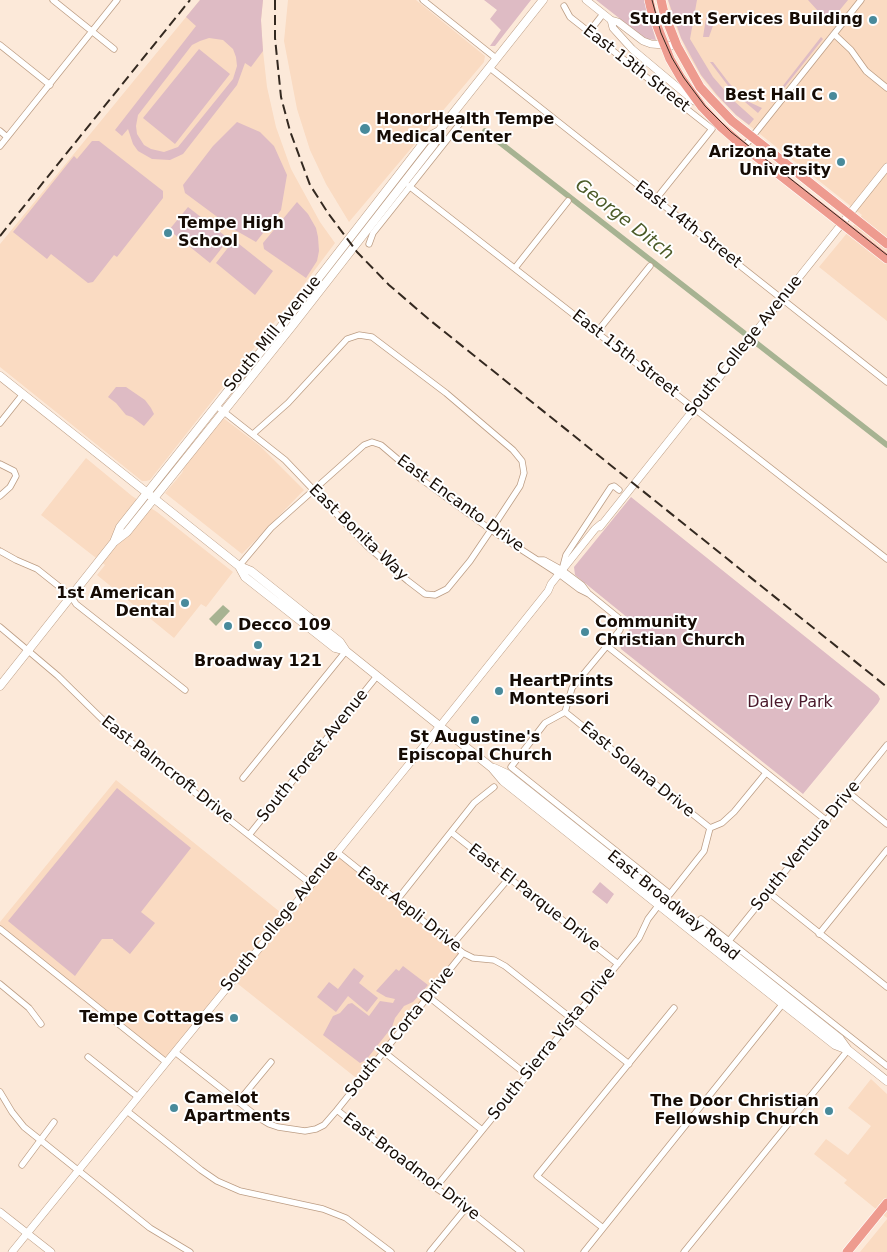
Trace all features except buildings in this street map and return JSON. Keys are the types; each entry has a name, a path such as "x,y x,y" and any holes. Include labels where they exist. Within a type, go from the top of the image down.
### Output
{"main road":[{"name":"South Mill Avenue","path":"0,686 114,542 120,527 150,496 293,325 434,144 439,131 543,0"},
{"path":"649,0 664,44 681,78 702,107 744,147 887,259"},
{"path":"661,0 677,46 700,87 727,116 752,137 887,244"},
{"name":"South Mill Avenue","path":"150,496 235,382 269,342 428,138 439,131"},
{"name":"East Broadway Road","path":"0,376 239,566 251,571 294,605 340,642 346,651 492,768 507,774 664,899 726,944 788,998 840,1039 848,1050 887,1081"},
{"name":"East Broadway Road","path":"664,899 783,1004 835,1045 848,1050"},
{"path":"847,1252 887,1204"}],"street":[{"path":"53,0 114,50"},
{"path":"0,146 117,0"},
{"path":"423,0 497,59"},
{"name":"East 13th Street","path":"586,0 611,20 618,22 643,41 651,44 677,46"},
{"path":"744,147 861,0"},
{"name":"East 13th Street","path":"564,6 570,17 712,129 656,199"},
{"path":"589,32 603,14"},
{"name":"East 13th Street","path":"611,20 613,28 632,49 702,107"},
{"path":"834,34 851,50 866,71 887,88"},
{"path":"0,45 50,85"},
{"name":"East 14th Street","path":"490,68 887,382"},
{"path":"369,244 373,233 462,121"},
{"path":"0,131 7,137"},
{"name":"South College Avenue","path":"12,1252 440,726 595,529 694,409 887,167"},
{"name":"East 15th Street","path":"409,186 887,559"},
{"path":"515,268 568,201"},
{"path":"597,332 650,266"},
{"path":"253,434 284,407 347,340 359,335 372,336 446,393 513,450 522,461 524,473 520,486 491,530"},
{"path":"0,423 23,394"},
{"name":"East Bonita Way","path":"221,409 285,460 368,547 408,582 425,594 435,595 447,589 470,561 491,530"},
{"name":"East Encanto Drive","path":"313,490 364,445 372,442 381,445 421,479 491,530 538,560 544,560 562,573 578,589 589,594 618,618 621,623 620,630 607,646"},
{"path":"0,464 14,472 16,476 10,487 0,496"},
{"path":"562,573 566,555 611,487 614,486 619,490"},
{"path":"239,566 271,528 313,490"},
{"path":"0,551 37,569 71,596 76,604 185,690"},
{"name":"East Palmcroft Drive","path":"0,627 58,676 104,721 311,884"},
{"path":"664,899 511,767 545,723 565,712 572,688 607,646 826,820"},
{"path":"243,778 346,651"},
{"name":"South Forest Avenue","path":"249,835 377,676"},
{"name":"East Solana Drive","path":"565,712 710,828"},
{"name":"South Ventura Drive","path":"726,944 887,745"},
{"path":"710,828 722,822 734,812 766,773"},
{"path":"397,900 474,804 494,786"},
{"path":"849,793 887,824"},
{"name":"South Sierra Vista Drive","path":"436,1187 639,938 648,919 704,851 710,828"},
{"name":"East El Parque Drive","path":"451,832 618,964"},
{"path":"820,934 887,850"},
{"name":"East Aepli Drive","path":"336,852 463,953 472,958 494,960 505,966 629,1064"},
{"name":"South la Corta Drive","path":"452,945 509,878"},
{"path":"768,892 887,987"},
{"path":"701,919 726,944 887,1066"},
{"path":"0,929 166,1062"},
{"name":"South la Corta Drive","path":"337,1110 463,953"},
{"path":"0,984 29,1008 41,1024"},
{"path":"429,997 527,1075"},
{"path":"584,1252 788,998"},
{"path":"603,1228 537,1176 674,1008"},
{"path":"684,1252 848,1050"},
{"name":"East Broadmor Drive","path":"175,1052 269,1124 305,1131 316,1129 324,1125 337,1110 416,1174 466,1208 521,1252"},
{"path":"384,1052 482,1130"},
{"path":"88,1058 138,1097"},
{"path":"238,1102 271,1062"},
{"path":"0,1093 24,1127 150,1228 190,1252"},
{"path":"127,1111 217,1181 240,1191 323,1209 346,1218 391,1252"},
{"path":"22,1165 54,1122"},
{"path":"430,1252 466,1208"},
{"path":"0,1212 51,1252"}],"shaded area":[{"name":"Tempe High School","path":"200,0 263,0 261,20 263,51 267,87 276,127 291,169 320,222 335,243 150,480 142,481 0,367 0,244"},
{"name":"HonorHealth Tempe Medical Center","path":"288,0 416,0 485,56 484,62 349,222 326,184 310,150 297,109 284,41"},
{"name":"Arizona State University","path":"668,0 887,0 887,321 819,267 862,215 736,115 716,95 701,76 688,54 673,20"},
{"path":"222,417 260,446 304,490 242,554 165,493 182,473 186,463"},
{"path":"86,458 132,496 157,512 233,572 206,607 201,604 174,638 97,575 105,565 41,515"},
{"path":"223,605 230,611 216,626 209,619"},
{"path":"116,780 285,916 337,852 463,953 360,1081 233,980 166,1062 0,929 0,922"},
{"path":"871,1079 887,1094 887,1218 844,1183 847,1180 814,1154 826,1139 848,1155 871,1126 848,1108"},
{"path":"887,1219 887,1252 860,1252 874,1235"}],"green space":[{"path":"200,0 263,0 261,20 263,51 251,67 245,63 237,85 183,154 170,160 152,159 138,151 133,144 128,129 122,136 115,130 196,26 186,17","holes":["209,38 223,40 233,49 236,57 237,66 233,79 178,147 164,152 144,145 137,134 138,115 192,45"]},
{"path":"484,0 531,0 495,46 490,46 501,30 490,19 497,10"},
{"path":"596,0 644,0 656,40 647,39 642,36"},
{"path":"668,0 697,0 690,39 713,77 733,100 754,119 749,125 736,115 701,75 681,38"},
{"path":"808,0 848,0 829,23"},
{"path":"707,12 713,13 715,20 709,37 703,37"},
{"path":"821,37 823,39 772,103 771,101"},
{"path":"199,49 230,74 175,144 143,118"},
{"path":"710,62 713,62 729,83 747,101 762,108 758,113 732,91"},
{"path":"237,122 260,132 274,146 287,175 281,210 256,242 235,230 185,193 183,185 213,146"},
{"path":"92,141 99,141 163,191 163,198 117,257 114,255 93,282 88,283 51,254 47,259 13,232 74,156 77,159"},
{"path":"297,202 308,214 316,228 318,237 319,251 317,261 306,278 264,249 263,243"},
{"path":"188,207 229,239 210,263 169,230"},
{"path":"234,240 273,271 255,295 216,263"},
{"path":"116,387 126,387 145,400 151,408 154,414 144,426 126,415 108,397"},
{"name":"Daley Park","path":"631,497 878,695 880,699 878,703 803,794 621,649 621,640 629,631 628,618 575,575 574,567"},
{"path":"117,788 191,848 141,912 155,923 130,954 113,939 102,939 75,976 8,921"},
{"path":"600,882 614,894 607,904 592,892"},
{"path":"403,966 428,985 413,1002 404,1006 395,1018 392,1027 366,1060 360,1063 323,1035 333,1016 340,1013 348,1004 352,1003 369,1016 380,1001 393,1003 395,999 386,997 376,991 396,969 399,971"},
{"path":"354,968 364,976 359,983 378,998 367,1012 348,996 336,1012 317,997 329,982 338,989"}],"waterway":[{"name":"George Ditch","path":"485,131 744,333"},
{"name":"George Ditch","path":"755,342 887,445"}],"tram line":[{"path":"652,0 661,33 672,58 705,106 731,132 887,255"}],"railway":[{"path":"0,236 190,0"},
{"path":"275,0 275,38 281,97 290,131 310,185 357,252 389,285 431,321 887,687"}],"place":[{"name":"Student Services Building","path":"873,20"},
{"name":"Best Hall C","path":"833,96"},
{"name":"HonorHealth Tempe Medical Center","path":"365,129"},
{"name":"Arizona State University","path":"841,162"},
{"name":"Tempe High School","path":"168,233"},
{"name":"1st American Dental","path":"185,603"},
{"name":"Decco 109","path":"228,626"},
{"name":"Community Christian Church","path":"585,632"},
{"name":"Broadway 121","path":"258,645"},
{"name":"HeartPrints Montessori","path":"499,691"},
{"name":"St Augustine's Episcopal Church","path":"475,720"},
{"name":"Tempe Cottages","path":"234,1018"},
{"name":"Camelot Apartments","path":"174,1108"},
{"name":"The Door Christian Fellowship Church","path":"829,1111"}]}
